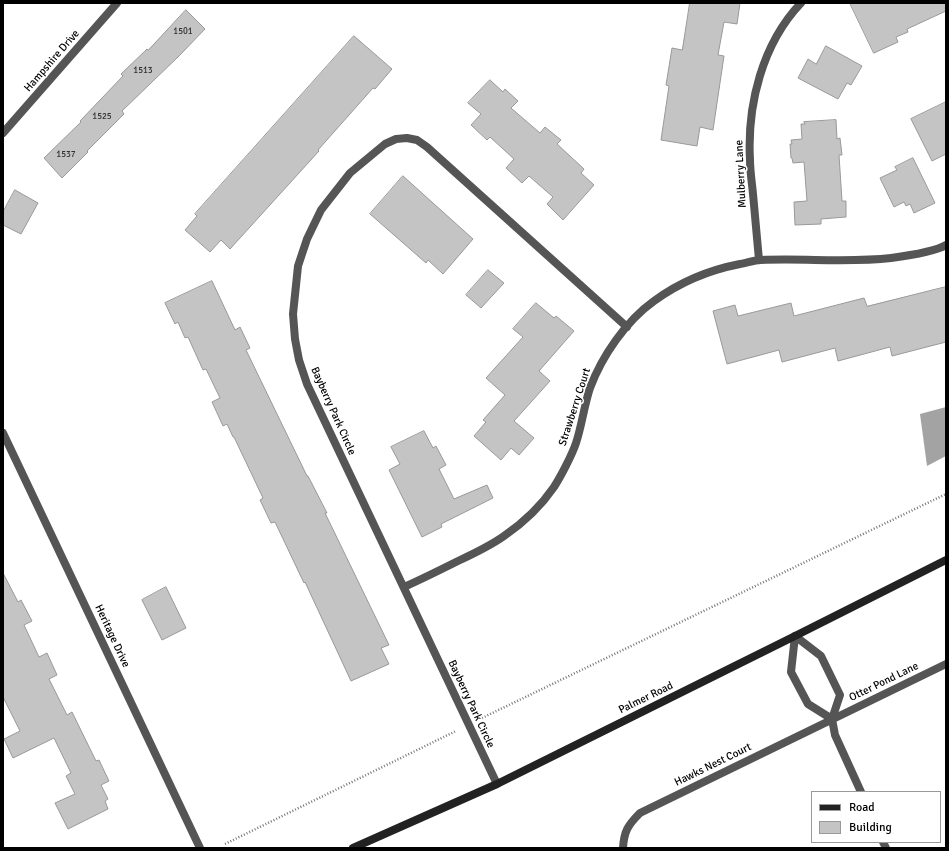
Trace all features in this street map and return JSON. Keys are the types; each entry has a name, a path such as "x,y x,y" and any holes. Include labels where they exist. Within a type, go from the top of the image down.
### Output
{"street":[{"name":"Hampshire Drive","path":"3,133 117,3"},
{"name":"Mulberry Lane","path":"759,260 750,160 753,105 761,72 768,52 780,30 793,11 801,3"},
{"name":"Bayberry Park Circle","path":"497,784 307,384 299,360 293,314 298,266 307,239 321,210 350,173 385,144 396,139 407,138 417,140 427,146 627,327"},
{"name":"Strawberry Court","path":"404,587 481,550 504,536 523,521 541,503 554,486 576,444 590,389 600,366 611,348 627,327 639,313 653,301 680,284 702,274 724,267 759,260 871,260 921,253 946,245"},
{"name":"Heritage Drive","path":"3,433 200,848"},
{"name":"Palmer Road","path":"353,848 497,784 946,560"},
{"path":"795,636 791,672 808,704 832,719"},
{"path":"795,636 821,656 840,695 832,719 835,735 861,791"},
{"name":"Otter Pond Lane","path":"832,719 946,664"},
{"name":"Hawks Nest Court","path":"623,848 625,833 630,823 640,813 832,719"}],"path":[{"path":"225,844 946,494"}],"shaded area":[{"path":"946,407 946,456 927,466 920,414"}],"building":[{"path":"690,3 740,3 737,24 724,22 718,55 724,56 713,130 700,127 697,146 661,140 669,86 666,85 672,48 682,50"},
{"path":"850,3 946,3 946,11 907,29 908,32 896,37 898,42 874,53"},
{"path":"186,10 205,29 122,111 124,114 62,178 44,158 81,122 80,121 123,76 121,74 147,49 148,50"},
{"path":"354,36 392,69 375,89 373,88 318,150 319,151 230,249 221,240 210,252 185,230 197,216 195,214"},
{"path":"826,46 862,66 851,85 847,83 838,99 798,78 808,59 816,64"},
{"path":"490,80 503,92 505,89 518,101 511,108 540,133 545,127 561,140 557,144 584,169 581,173 594,185 563,220 547,204 553,197 529,176 522,183 506,168 514,159 490,137 487,140 471,125 481,114 468,103"},
{"path":"946,102 946,154 932,161 911,119"},
{"path":"836,120 837,139 840,138 842,155 839,155 842,201 846,201 846,217 821,219 821,224 795,225 794,202 807,201 804,162 793,163 791,158 791,140 802,139 801,124 805,124 804,122"},
{"path":"913,158 935,203 914,213 910,204 906,206 904,202 894,207 880,178 897,170 895,167"},
{"path":"403,176 473,239 443,274 428,260 426,263 370,214"},
{"path":"15,190 38,203 21,234 3,225 3,212"},
{"path":"488,270 504,283 481,308 466,295"},
{"path":"212,281 235,330 240,327 250,348 246,350 307,476 327,513 325,513 389,645 381,648 389,664 351,681 275,522 271,523 260,500 263,498 234,437 227,424 223,426 212,402 220,398 206,369 203,370 188,337 185,338 178,322 175,324 165,303"},
{"path":"946,287 946,342 892,356 890,347 838,361 835,348 782,362 779,350 727,364 713,311 735,305 738,316 791,303 794,316 864,298 867,306"},
{"path":"536,303 554,318 556,316 574,331 539,371 550,381 514,421 534,438 519,455 511,448 501,460 474,436 486,422 483,420 505,395 486,378 523,337 513,329"},
{"path":"424,431 433,448 436,446 446,465 439,469 454,499 487,485 493,498 441,524 442,527 422,537 389,470 400,464 391,447"},
{"path":"3,573 18,602 21,600 32,621 24,625 39,657 47,653 57,675 49,679 67,715 72,712 96,761 99,760 109,781 101,785 108,799 105,801 108,809 68,829 55,803 75,794 66,776 71,773 54,738 13,758 4,739 20,731 3,697"},
{"path":"166,587 186,628 162,640 142,600"}]}
